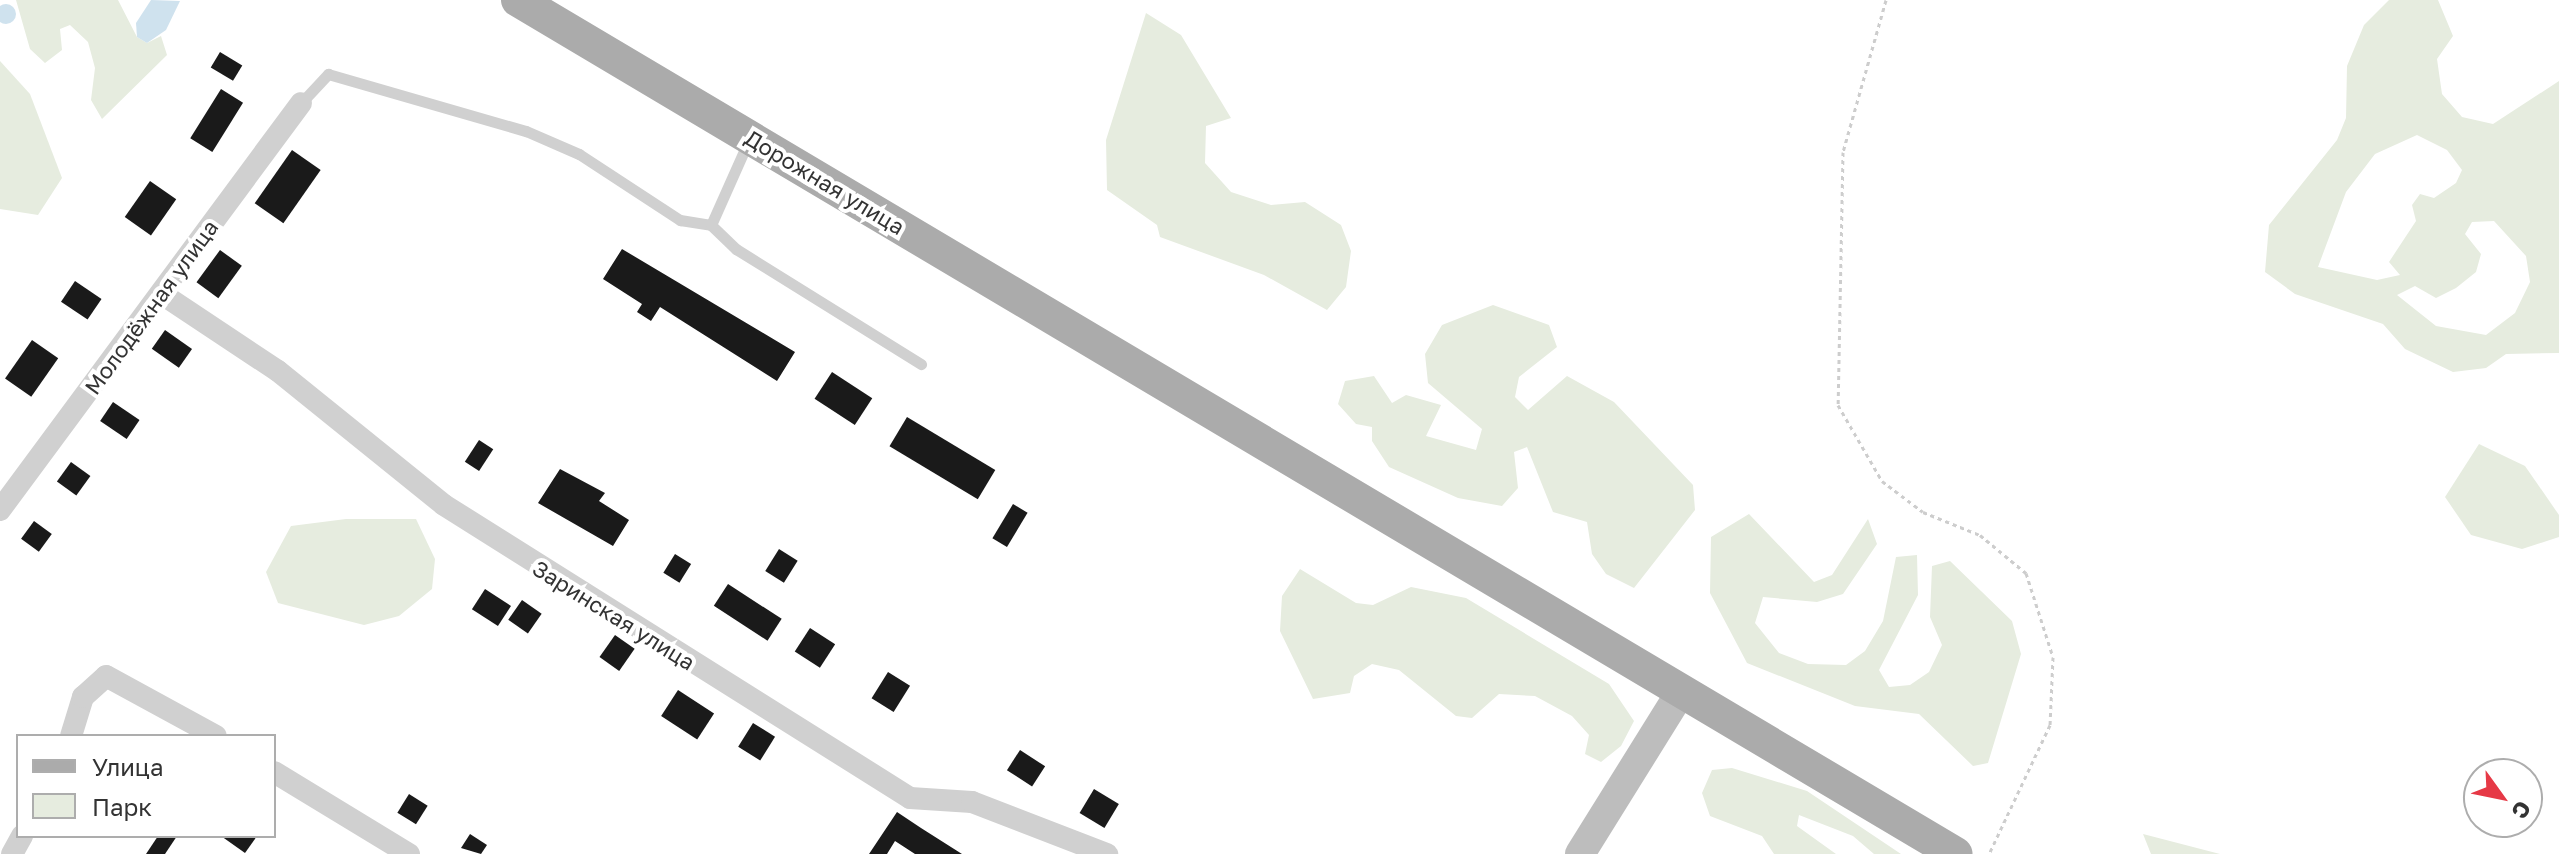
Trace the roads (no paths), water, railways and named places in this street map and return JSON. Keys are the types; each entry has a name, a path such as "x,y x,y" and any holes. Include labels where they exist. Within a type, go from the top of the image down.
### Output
{"main road":[{"name":"Дорожная улица","path":"518,0 1956,854"}],"street":[{"name":"Молодёжная улица","path":"0,510 301,103"},
{"name":"Заринская улица","path":"162,294 290,380 456,513 910,798 972,802 1107,854"},
{"path":"72,734 83,697 106,676 212,734"},
{"path":"1580,854 1681,692"},
{"path":"276,773 409,854"}],"lane":[{"path":"301,103 328,74 364,81 526,131 579,154 680,220 711,225 736,249 921,364"},
{"path":"711,225 750,138"}],"water":[{"path":"151,0 180,1 166,30 147,43 137,37 136,23"},
{"path":"2,4 10,4 16,10 16,18 10,24 -1,21 -1,7"}]}
